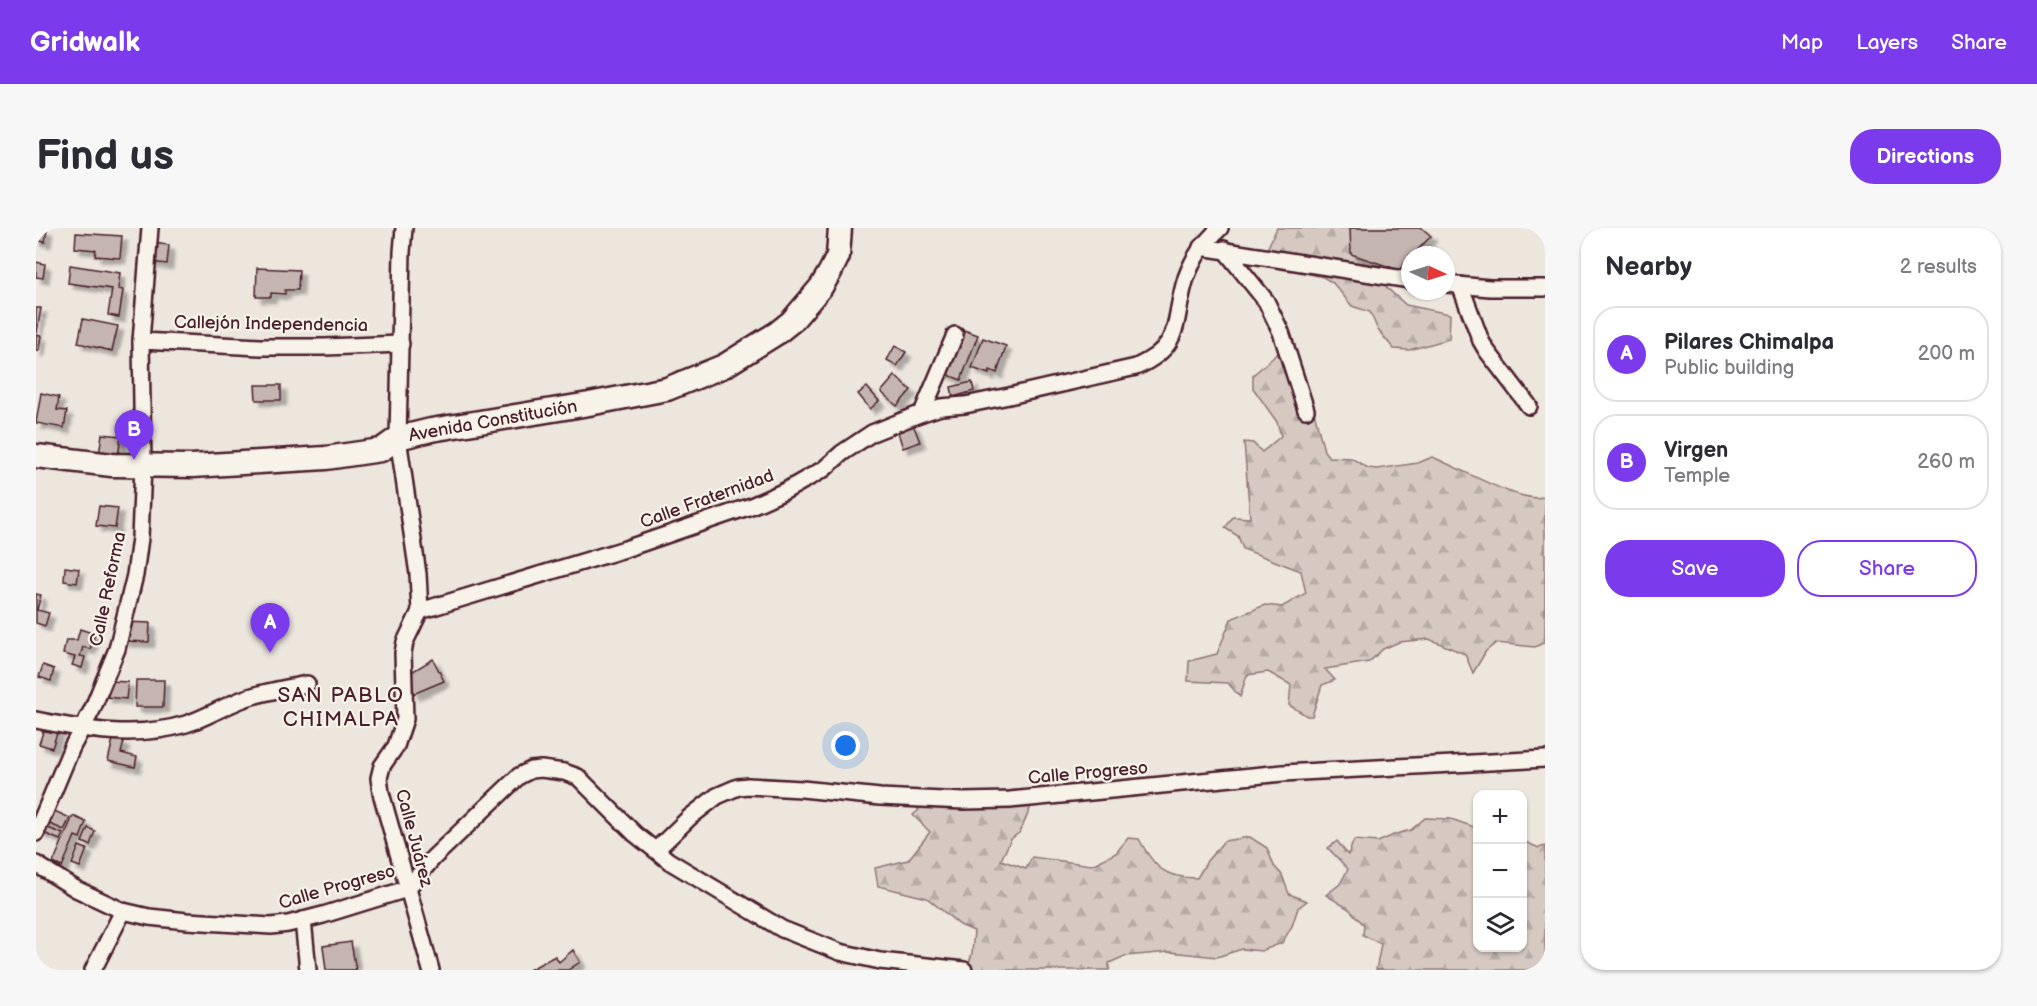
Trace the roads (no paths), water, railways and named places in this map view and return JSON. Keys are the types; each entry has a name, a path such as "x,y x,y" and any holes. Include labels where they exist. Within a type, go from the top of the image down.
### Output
{"main road":[{"name":"Avenida Constitución","path":"36,456 112,465 143,466 192,466 317,459 381,450 398,438 431,430 590,405 667,389 724,366 792,321 821,287 830,272 838,256 840,228"}],"street":[{"name":"Calle Reforma","path":"36,833 117,649 139,551 143,466 139,278 150,228"},
{"name":"Calle Juárez","path":"404,228 398,438 418,574 420,611 405,642 403,654 404,725 396,746 382,766 379,778 407,890 431,970"},
{"name":"Calle Fraternidad","path":"420,611 625,549 751,506 785,491 824,469 842,453 872,433 922,413 941,407 965,405 1010,396 1136,367 1158,356 1165,348 1179,316 1185,280 1201,247 1220,228"},
{"path":"1201,247 1401,278"},
{"path":"1224,249 1266,301 1281,332 1306,410"},
{"path":"1455,284 1490,288 1545,288"},
{"path":"1455,288 1487,351 1529,406"},
{"path":"922,413 955,335"},
{"name":"Callejón Independencia","path":"141,341 260,347 401,344"},
{"path":"36,720 81,729 119,732 164,728 186,724 249,696 307,684"},
{"name":"Calle Progreso","path":"656,850 690,817 717,796 738,787 964,801 1010,800 1283,773 1545,759"},
{"name":"Calle Progreso","path":"36,864 76,889 123,911 149,917 271,926 303,920 407,890 433,858 519,776 531,770 541,769 564,772 578,777 634,834 669,861 782,928 840,952 880,960 964,970"},
{"path":"93,970 123,911"},
{"path":"303,920 308,970"}],"place":[{"name":"Virgen","path":"134,460"},
{"name":"Pilares Chimalpa","path":"270,653"}],"district":[{"name":"SAN PABLO CHIMALPA","path":"341,707"}]}
